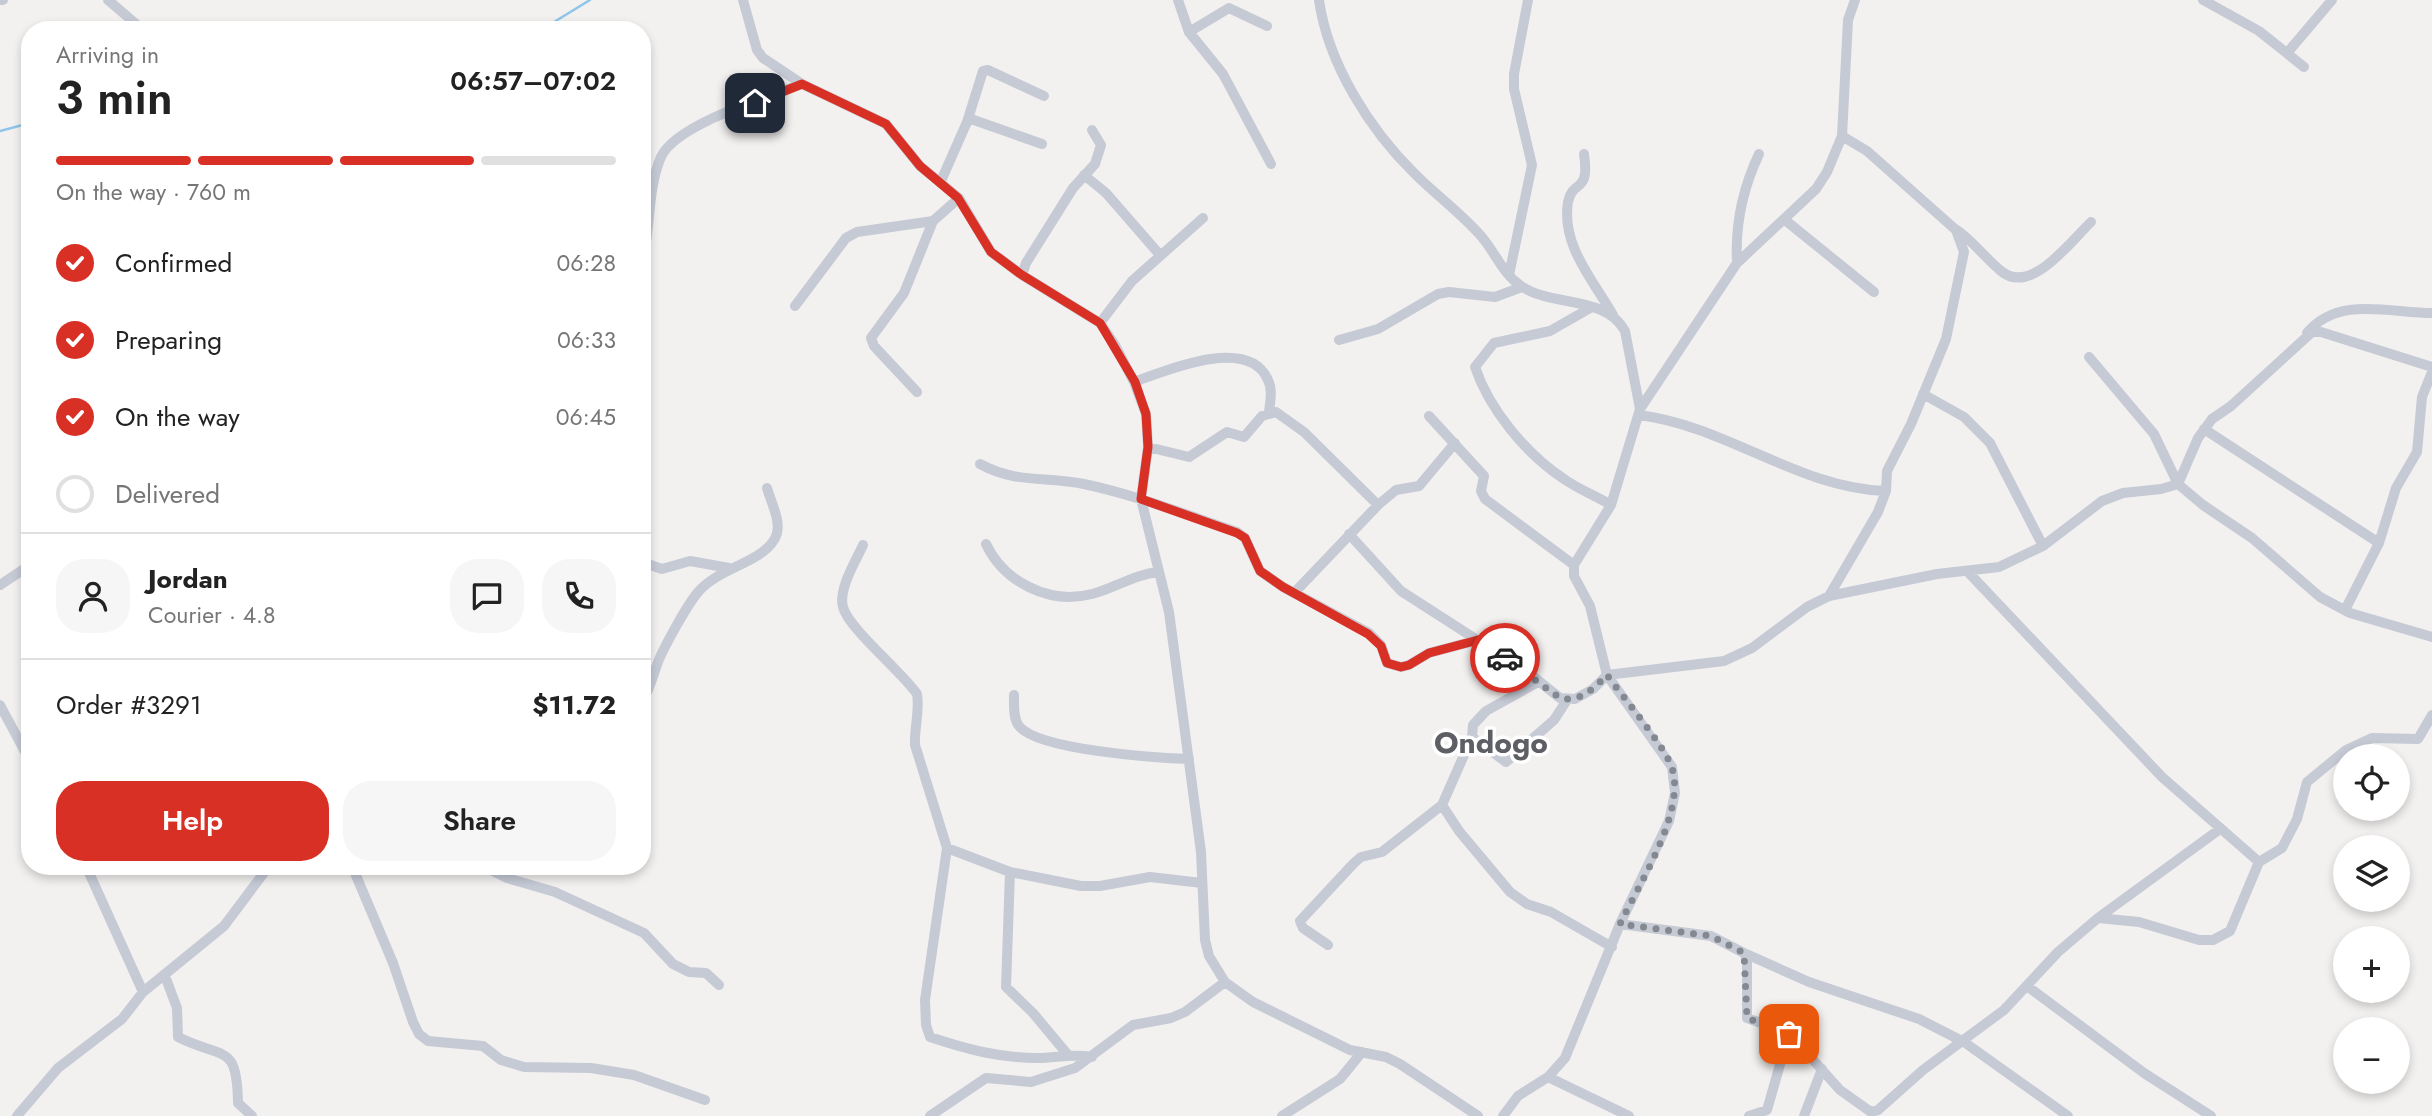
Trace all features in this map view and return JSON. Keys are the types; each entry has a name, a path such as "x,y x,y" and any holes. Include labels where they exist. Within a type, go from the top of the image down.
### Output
{"street":[{"path":"108,0 132,21"},
{"path":"743,0 757,50 802,84 886,124 920,166 958,198 984,243 1022,275 1100,323 1135,382 1146,414 1148,447 1141,499 1170,612 1189,759 1205,940 1209,956 1225,982 1253,1002 1316,1035 1399,1064 1478,1116"},
{"path":"1178,0 1189,32 1223,74 1271,164"},
{"path":"1319,0 1331,47 1362,107 1387,143 1481,236 1509,275 1522,287 1613,315"},
{"path":"1509,275 1532,165 1514,89 1514,74 1528,0"},
{"path":"1503,1116 1518,1096 1548,1077 1565,1058 1620,924 1669,821 1675,793 1672,767 1607,675 1590,606 1574,576 1574,565 1611,505 1639,412 1737,263 1785,220 1822,181 1842,136 1848,20 1855,0"},
{"path":"2203,0 2259,31 2304,67"},
{"path":"2288,52 2332,0"},
{"path":"1189,32 1229,8 1267,26"},
{"path":"941,181 967,122 983,71 988,70 1044,96"},
{"path":"651,207 656,172 662,155 672,142 690,131 802,84"},
{"path":"967,122 977,120 1042,144"},
{"path":"1022,275 1026,263 1100,154 1099,139 1092,130"},
{"path":"1842,136 1867,151 2002,272 2013,278 2024,279 2044,266 2091,222"},
{"path":"1737,263 1737,241 1746,183 1759,154"},
{"path":"1584,155 1587,174 1585,182 1569,198 1567,222 1572,247 1625,331 1639,412"},
{"path":"1084,175 1106,193 1160,255"},
{"path":"917,392 874,346 871,338 904,293 933,221 958,198"},
{"path":"1100,323 1132,281 1203,218"},
{"path":"1785,220 1874,292"},
{"path":"795,306 846,238 857,232 933,221"},
{"path":"1829,596 1865,537 1886,491 1887,471 1946,339 1964,252 1956,230"},
{"path":"1339,341 1378,328 1438,294 1449,292 1495,297 1522,287"},
{"path":"1592,307 1550,331 1494,344 1475,367 1484,394 1520,439 1563,479 1611,505"},
{"path":"2178,484 2204,429 2332,313 2357,307 2404,313 2432,313"},
{"path":"2305,337 2322,332 2432,369 2422,397 2417,452 2396,488 2379,543 2345,611"},
{"path":"1135,382 1203,361 1238,356 1250,360 1268,378 1269,412"},
{"path":"2089,356 2154,434 2178,484 2203,505 2252,538 2288,573 2320,597 2345,611 2432,637"},
{"path":"1923,394 1964,417 1990,443 2043,547"},
{"path":"1148,447 1189,457 1227,432 1244,438 1262,416 1269,412 1285,417 1304,432 1378,505"},
{"path":"1639,412 1699,427 1836,484 1886,491"},
{"path":"1429,416 1484,476 1481,491 1485,499 1574,565"},
{"path":"2204,429 2379,543"},
{"path":"1294,593 1378,505 1396,490 1419,486 1455,443"},
{"path":"980,464 1011,477 1085,484 1141,499 1237,533 1245,538 1260,571 1368,634 1381,646 1387,663 1392,666 1409,665 1429,653 1478,640"},
{"path":"1349,534 1401,591 1538,682 1567,699 1575,699 1593,689 1607,675 1724,662 1752,648 1807,607 1829,596 1937,574 1999,567 2043,547 2102,501 2123,494 2178,484"},
{"path":"651,687 659,659 693,598 712,578 759,554 776,538 778,523 767,488"},
{"path":"986,544 994,561 1005,573 1021,584 1057,596 1092,594 1141,573 1159,572"},
{"path":"863,545 845,587 843,607 853,623 917,694 919,708 915,746 947,848 925,1000 926,1025 930,1037 975,1052 1009,1057 1092,1057"},
{"path":"651,565 662,569 690,561 729,568"},
{"path":"0,585 21,571"},
{"path":"1968,572 2162,777 2259,862"},
{"path":"1328,945 1303,928 1300,922 1361,857 1382,852 1442,805 1472,737 1473,725 1486,711 1538,682"},
{"path":"1014,695 1016,720 1026,732 1048,740 1137,758 1189,759"},
{"path":"1472,737 1506,762 1555,720 1567,699"},
{"path":"0,705 21,744"},
{"path":"2098,918 2139,922 2199,940 2213,940 2230,931 2259,862 2282,848 2297,819 2307,782 2346,750 2372,738 2418,739 2432,715"},
{"path":"1442,805 1459,831 1510,892 1527,904 1551,912 1612,947"},
{"path":"1744,953 1747,1018 1789,1034 1840,1090 1871,1112 1878,1111 1923,1070 2004,1010 2058,952 2098,918 2220,829"},
{"path":"947,848 1010,872 1081,886 1100,886 1150,877 1202,883"},
{"path":"1010,872 1006,987 1033,1013 1068,1055"},
{"path":"90,875 143,992"},
{"path":"17,1116 58,1068 122,1019 143,992 224,926 262,875"},
{"path":"356,875 393,963 413,1022 419,1034 428,1041 483,1046 501,1060 524,1067 591,1068 634,1075 705,1100"},
{"path":"501,875 555,892 644,933 673,964 689,972 706,973 719,985"},
{"path":"1620,924 1711,936 1809,982 1919,1019 1964,1042 2068,1116"},
{"path":"165,976 177,1008 178,1037 231,1059 238,1071 238,1103 252,1116"},
{"path":"930,1116 986,1078 1031,1082 1075,1068 1133,1025 1171,1018 1185,1012 1225,982"},
{"path":"2027,986 2144,1073 2211,1116"},
{"path":"1749,1116 1767,1110 1789,1034"},
{"path":"1282,1116 1340,1079 1362,1052"},
{"path":"1804,1116 1822,1069"},
{"path":"1548,1077 1629,1116"}],"waterway":[{"path":"556,21 590,0"},
{"path":"0,131 21,125"}],"way so far":[{"path":"1505,658 1560,698 1575,699 1593,689 1607,675 1672,767 1675,793 1669,821 1620,924 1711,936 1744,953 1747,960 1747,1018 1789,1034"}],"district":[{"name":"Ondogo","path":"1491,743"}],"route":[{"path":"755,103 802,84 886,124 920,166 958,198 991,252 1022,275 1100,323 1135,382 1146,414 1148,447 1141,483 1141,499 1245,538 1260,571 1377,640 1387,663 1392,666 1409,665 1429,653 1478,640 1505,658"}]}
